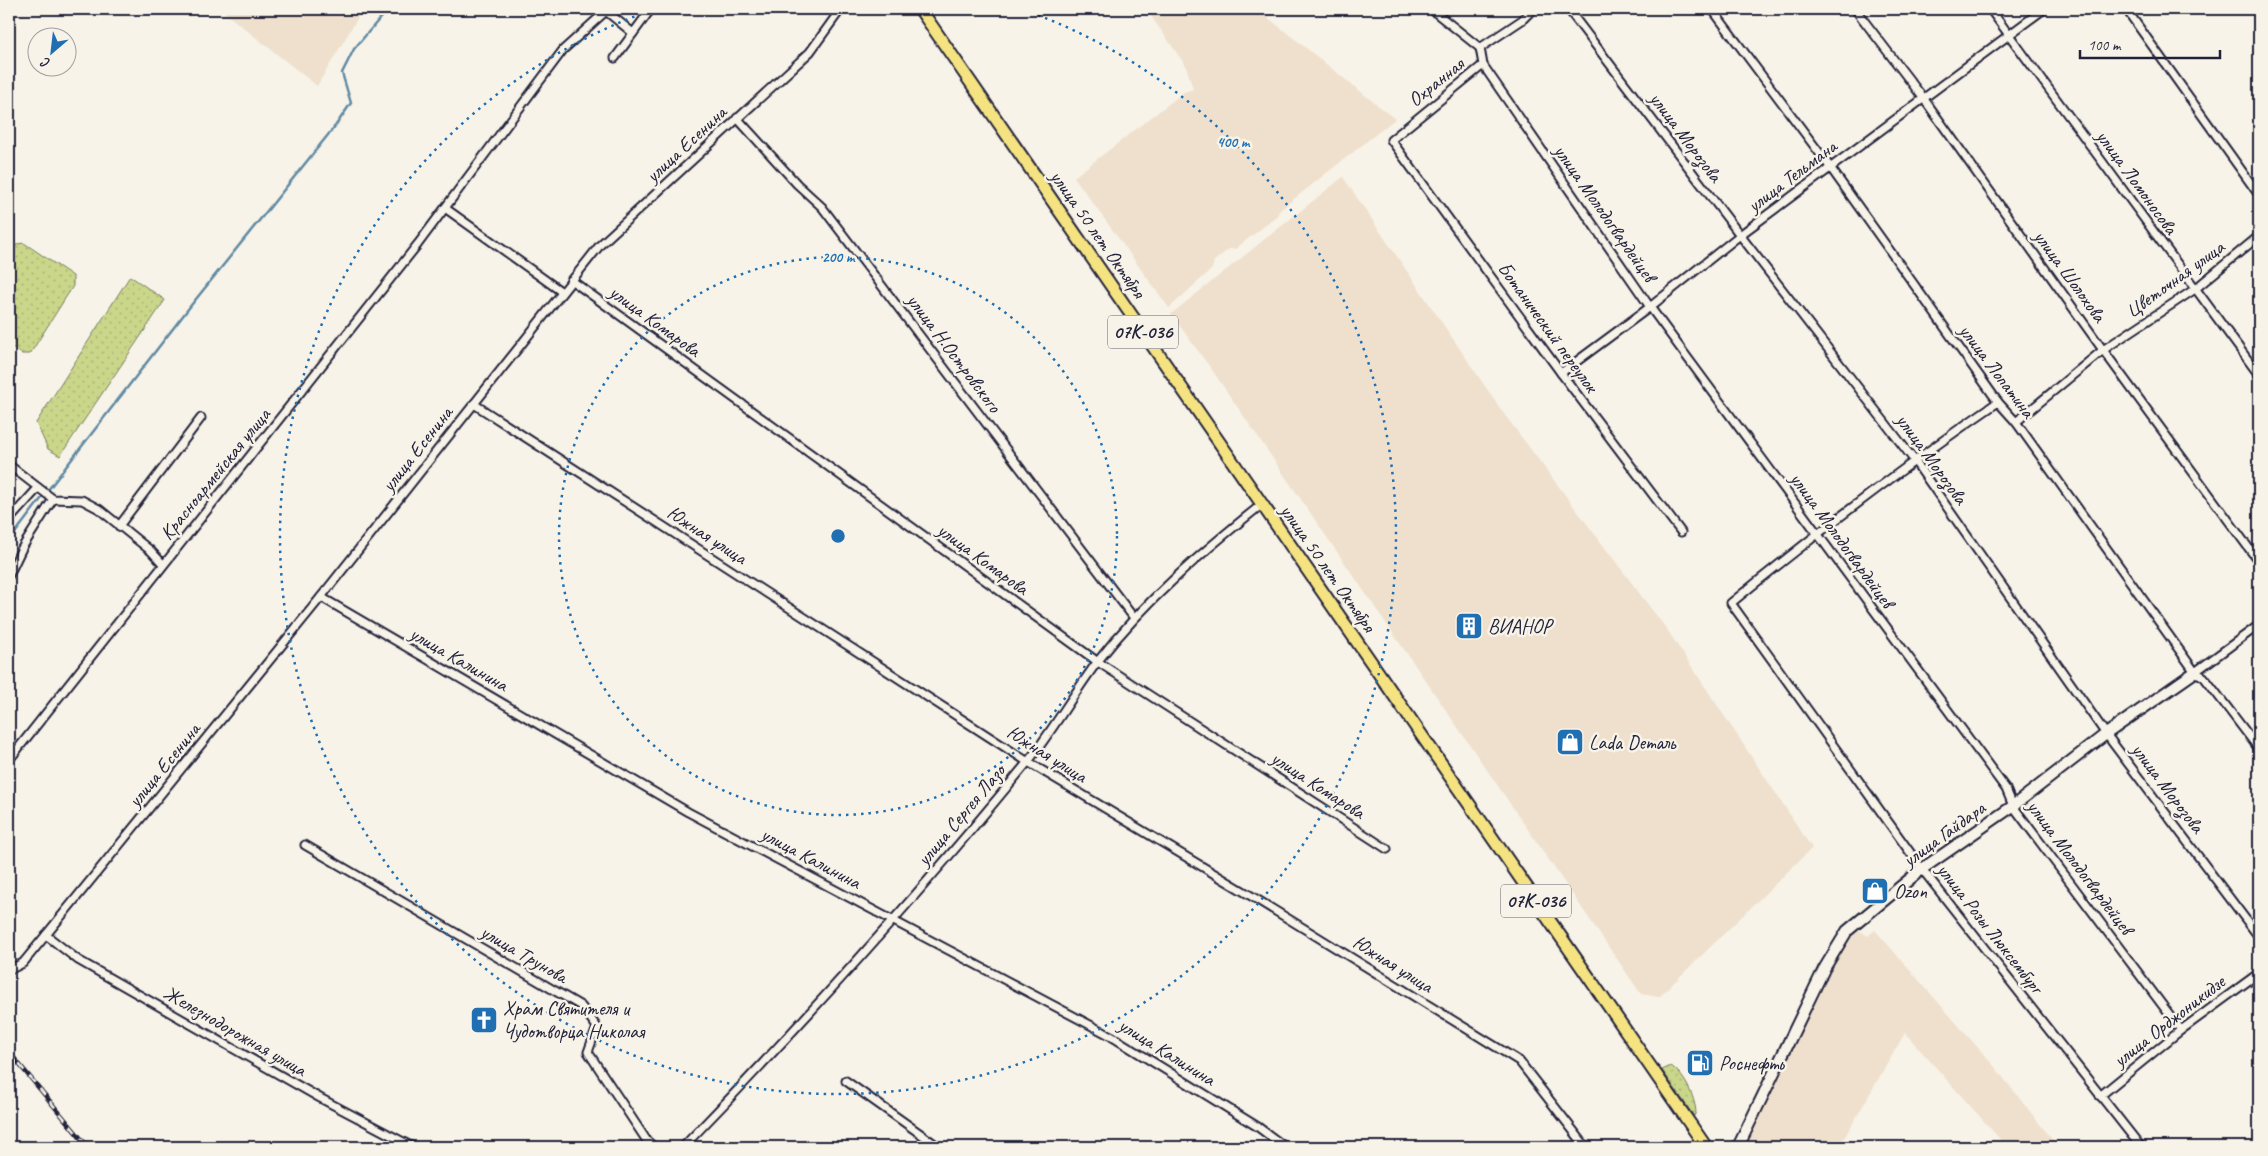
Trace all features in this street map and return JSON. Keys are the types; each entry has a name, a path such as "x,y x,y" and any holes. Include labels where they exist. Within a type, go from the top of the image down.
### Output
{"main road":[{"name":"улица 50 лет Октября","path":"920,9 1706,1147"}],"street":[{"path":"615,58 651,9"},
{"name":"улица Есенина","path":"46,936 321,597 600,245 810,52 841,9"},
{"path":"1430,9 1480,48"},
{"name":"Охранная","path":"1391,140 1483,65 1480,48 1522,20 1533,9"},
{"name":"улица Морозова","path":"1568,9 1914,460 2106,734 2259,937"},
{"name":"улица Лопатина","path":"1712,9 1830,167 1998,402 2016,422 2195,672 2204,678 2259,749"},
{"name":"улица Шолохова","path":"1855,9 1924,99 2103,350 2259,562"},
{"name":"улица Ломоносова","path":"1990,9 2259,375"},
{"name":"улица Тельмана","path":"1561,373 1650,307 1740,235 1830,167 2010,36 2044,9"},
{"path":"2126,9 2259,195"},
{"name":"Красноармейская улица","path":"9,760 445,208 563,50 606,11 633,33"},
{"name":"улица Молодогвардейцев","path":"1483,65 1650,307 2006,789 2013,806 2181,1030"},
{"name":"улица Н.Островского","path":"737,118 797,184 822,208 1134,618"},
{"name":"Ботанический переулок","path":"1391,140 1561,373 1681,532"},
{"path":"445,208 562,292"},
{"name":"Цветочная улица","path":"2016,422 2103,350 2195,289 2259,236"},
{"name":"улица Комарова","path":"571,280 1098,662 1387,849"},
{"path":"1817,533 1914,460 1998,402"},
{"name":"Южная улица","path":"474,404 1028,762 1248,894 1519,1061 1586,1147"},
{"path":"119,526 202,418"},
{"path":"9,465 53,499 82,500 99,509 151,551 163,564"},
{"path":"9,520 38,488"},
{"path":"9,575 22,548 53,499"},
{"name":"улица Сергея Лазо","path":"683,1147 766,1062 893,921 1028,762 1098,662 1134,618 1202,552 1262,505"},
{"name":"улица Розы Люксембург","path":"1817,533 1731,603 1922,869 2141,1147"},
{"name":"улица Калинина","path":"321,597 688,812 1111,1036 1258,1127 1285,1147"},
{"name":"улица Гайдара","path":"1738,1147 1824,969 1846,931 1922,869 2013,806 2106,734 2259,625"},
{"name":"улица Трунова","path":"304,845 581,1006 597,1027 588,1052 647,1141 654,1147"},
{"path":"9,970 23,963 46,936"},
{"name":"Железнодорожная улица","path":"46,936 86,965 320,1098 413,1147"},
{"name":"улица Орджоникидзе","path":"2100,1096 2181,1030 2259,973"},
{"path":"846,1081 939,1147"}],"shaded area":[{"path":"229,9 363,9 317,86 225,13"},
{"path":"1146,9 1257,9 1395,119 1280,210 1276,217 1235,249 1229,249 1214,261 1212,269 1169,308 1074,177 1184,92 1193,89 1186,66"},
{"path":"1343,177 1504,414 1668,631 1812,848 1659,997 1641,994 1212,370 1171,314"},
{"path":"1875,930 1994,1066 2058,1147 2007,1147 1905,1033 1839,1147 1744,1147 1774,1082 1838,955 1856,931 1860,931 1868,936"}],"green space":[{"path":"24,243 73,276 73,286 30,354 22,354 9,345 9,257 17,244"},
{"path":"130,276 165,300 60,456 48,449 36,423"},
{"path":"1671,1066 1680,1074 1691,1093 1696,1112 1694,1116 1662,1070"}],"waterway":[{"path":"48,490 192,304 336,125 351,103 342,73 354,49 388,9"},
{"path":"9,541 41,499"}],"railway":[{"path":"9,1052 88,1147"}],"place":[{"name":"ВИАНОР","path":"1469,626"},
{"name":"Lada Dеталь","path":"1570,742"},
{"name":"Ozon","path":"1875,891"},
{"name":"Храм Святителя и Чудотворца Николая","path":"484,1020"},
{"name":"Роснефть","path":"1700,1063"}]}
